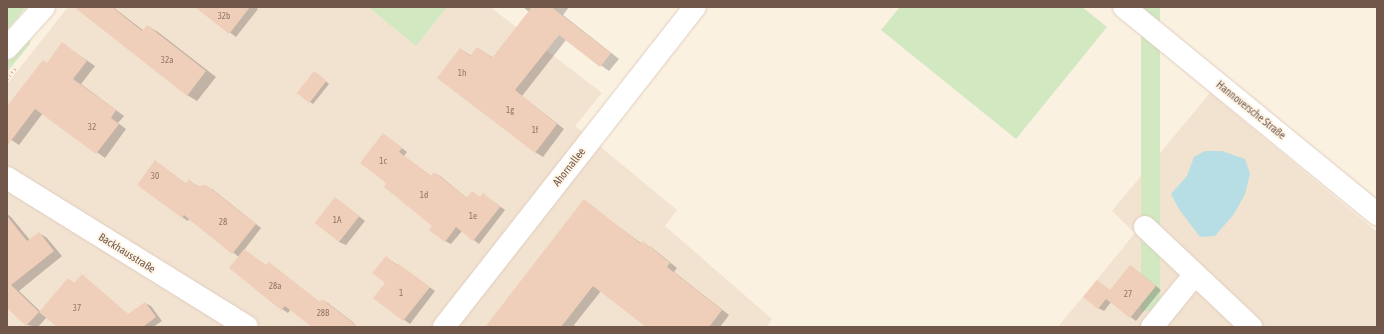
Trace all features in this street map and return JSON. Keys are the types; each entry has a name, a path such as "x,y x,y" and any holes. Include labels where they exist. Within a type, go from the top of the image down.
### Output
{"street":[{"path":"7,48 44,7"},
{"name":"Ahornallee","path":"444,327 695,7"},
{"name":"Hannoversche Straße","path":"1124,7 1377,214"},
{"name":"Backhausstraße","path":"7,178 247,327"},
{"path":"1145,227 1251,327"},
{"path":"1152,327 1195,274"}],"shaded area":[{"path":"68,7 368,7 416,46 447,7 490,7 602,93 575,126 677,210 665,226 772,319 767,327 7,327 7,84"},
{"path":"1210,93 1377,232 1377,327 1058,327 1135,233 1112,211"}],"green space":[{"path":"7,7 26,7 7,30"},
{"path":"368,7 447,7 416,46"},
{"path":"900,7 1082,7 1107,27 1016,139 881,30"},
{"path":"1141,7 1160,7 1160,311 1141,311"},
{"path":"31,39 30,44 7,72 7,62"}],"water":[{"path":"1205,151 1222,151 1245,159 1250,174 1245,194 1234,214 1215,236 1200,237 1179,209 1171,194 1187,176 1194,157"}],"building":[{"path":"74,7 112,7 142,31 147,25 206,71 187,96"},
{"path":"195,7 250,7 229,34"},
{"path":"532,7 551,7 611,53 600,67 559,35 515,90 557,124 535,153 437,78 460,48 470,56 477,47 492,58"},
{"path":"62,42 87,61 73,79 116,110 111,118 119,124 96,154 35,109 7,146 7,106 43,60 47,63"},
{"path":"314,71 327,81 309,103 297,93"},
{"path":"383,133 402,148 399,152 431,176 434,172 467,198 472,191 480,197 483,193 500,207 473,241 456,227 445,242 429,230 432,226 384,187 386,183 360,163"},
{"path":"155,160 186,184 189,179 197,186 206,185 256,224 232,254 184,215 182,218 137,185"},
{"path":"335,197 359,216 339,242 315,223"},
{"path":"584,199 641,244 643,241 670,263 667,267 722,310 709,327 646,327 593,286 561,327 485,327"},
{"path":"7,216 27,241 39,232 54,251 11,285 39,312 26,326 7,308"},
{"path":"244,249 266,265 269,262 320,302 322,299 358,327 312,327 285,306 281,310 229,268"},
{"path":"386,256 398,266 399,264 430,287 403,321 373,298 385,283 372,273"},
{"path":"1130,265 1156,286 1130,318 1106,299 1098,309 1083,297 1097,280 1110,290"},
{"path":"82,274 128,314 145,302 156,317 143,327 57,327 39,312 68,278 74,283"}]}
